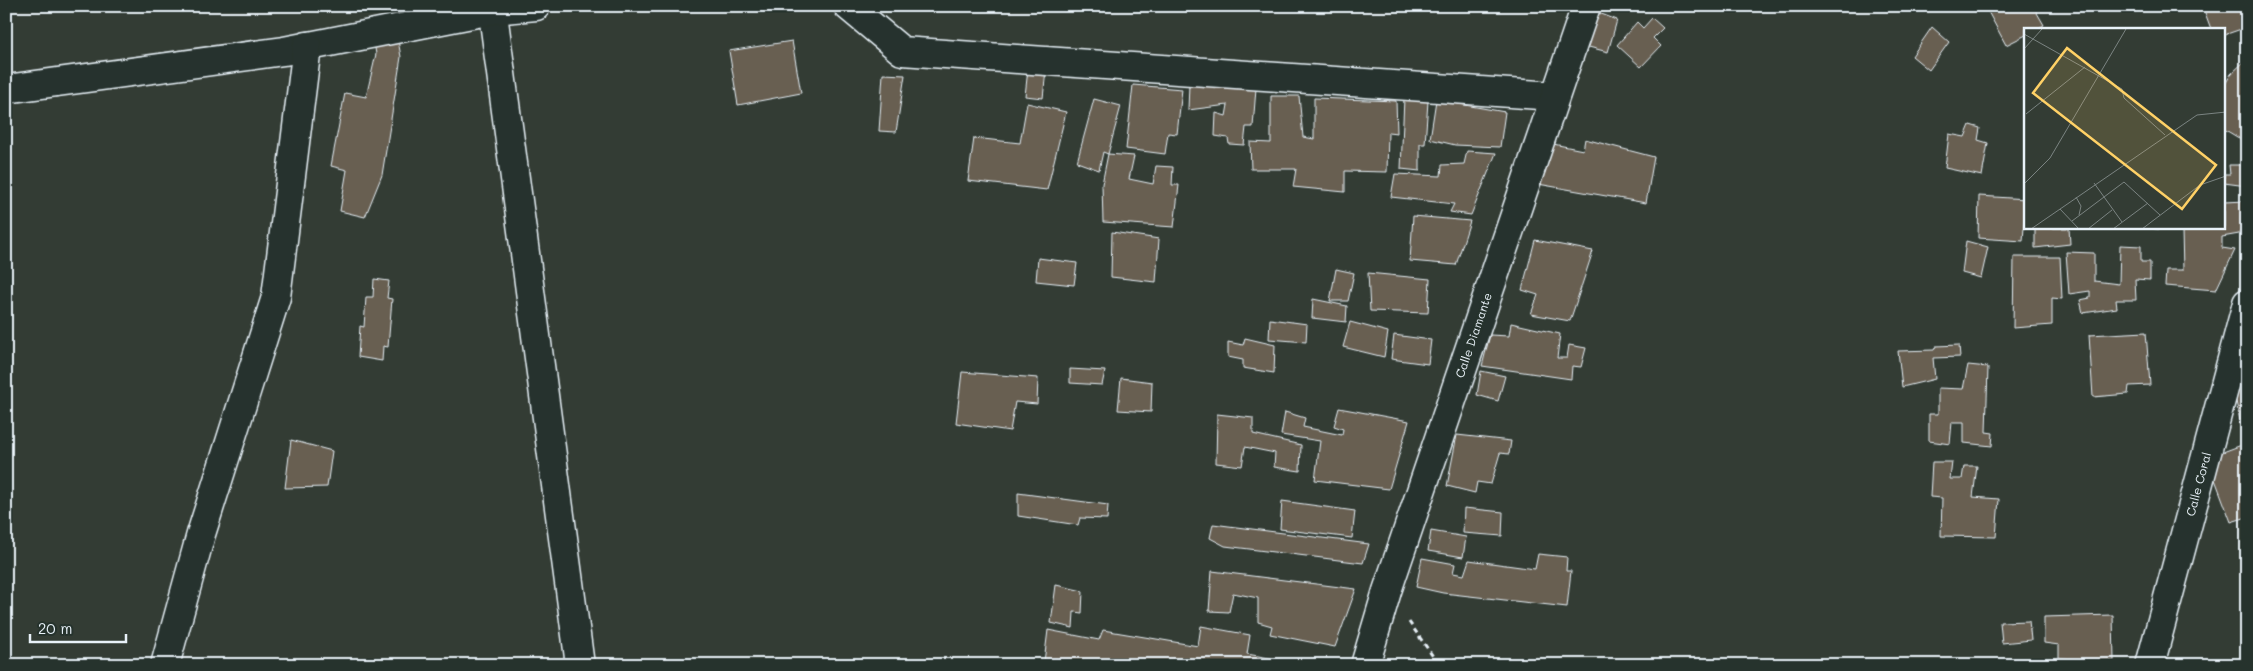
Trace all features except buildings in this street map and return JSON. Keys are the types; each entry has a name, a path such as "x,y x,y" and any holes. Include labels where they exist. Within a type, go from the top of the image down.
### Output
{"street":[{"path":"6,90 307,46 492,8 536,6"},
{"path":"848,6 902,51 1554,96"},
{"name":"Calle Diamante","path":"1365,665 1387,591 1586,6"},
{"path":"492,8 580,665"},
{"path":"164,665 201,534 276,297 307,46"},
{"name":"Calle Coral","path":"2150,665 2247,303"}],"path":[{"path":"1387,591 1439,665"}]}
